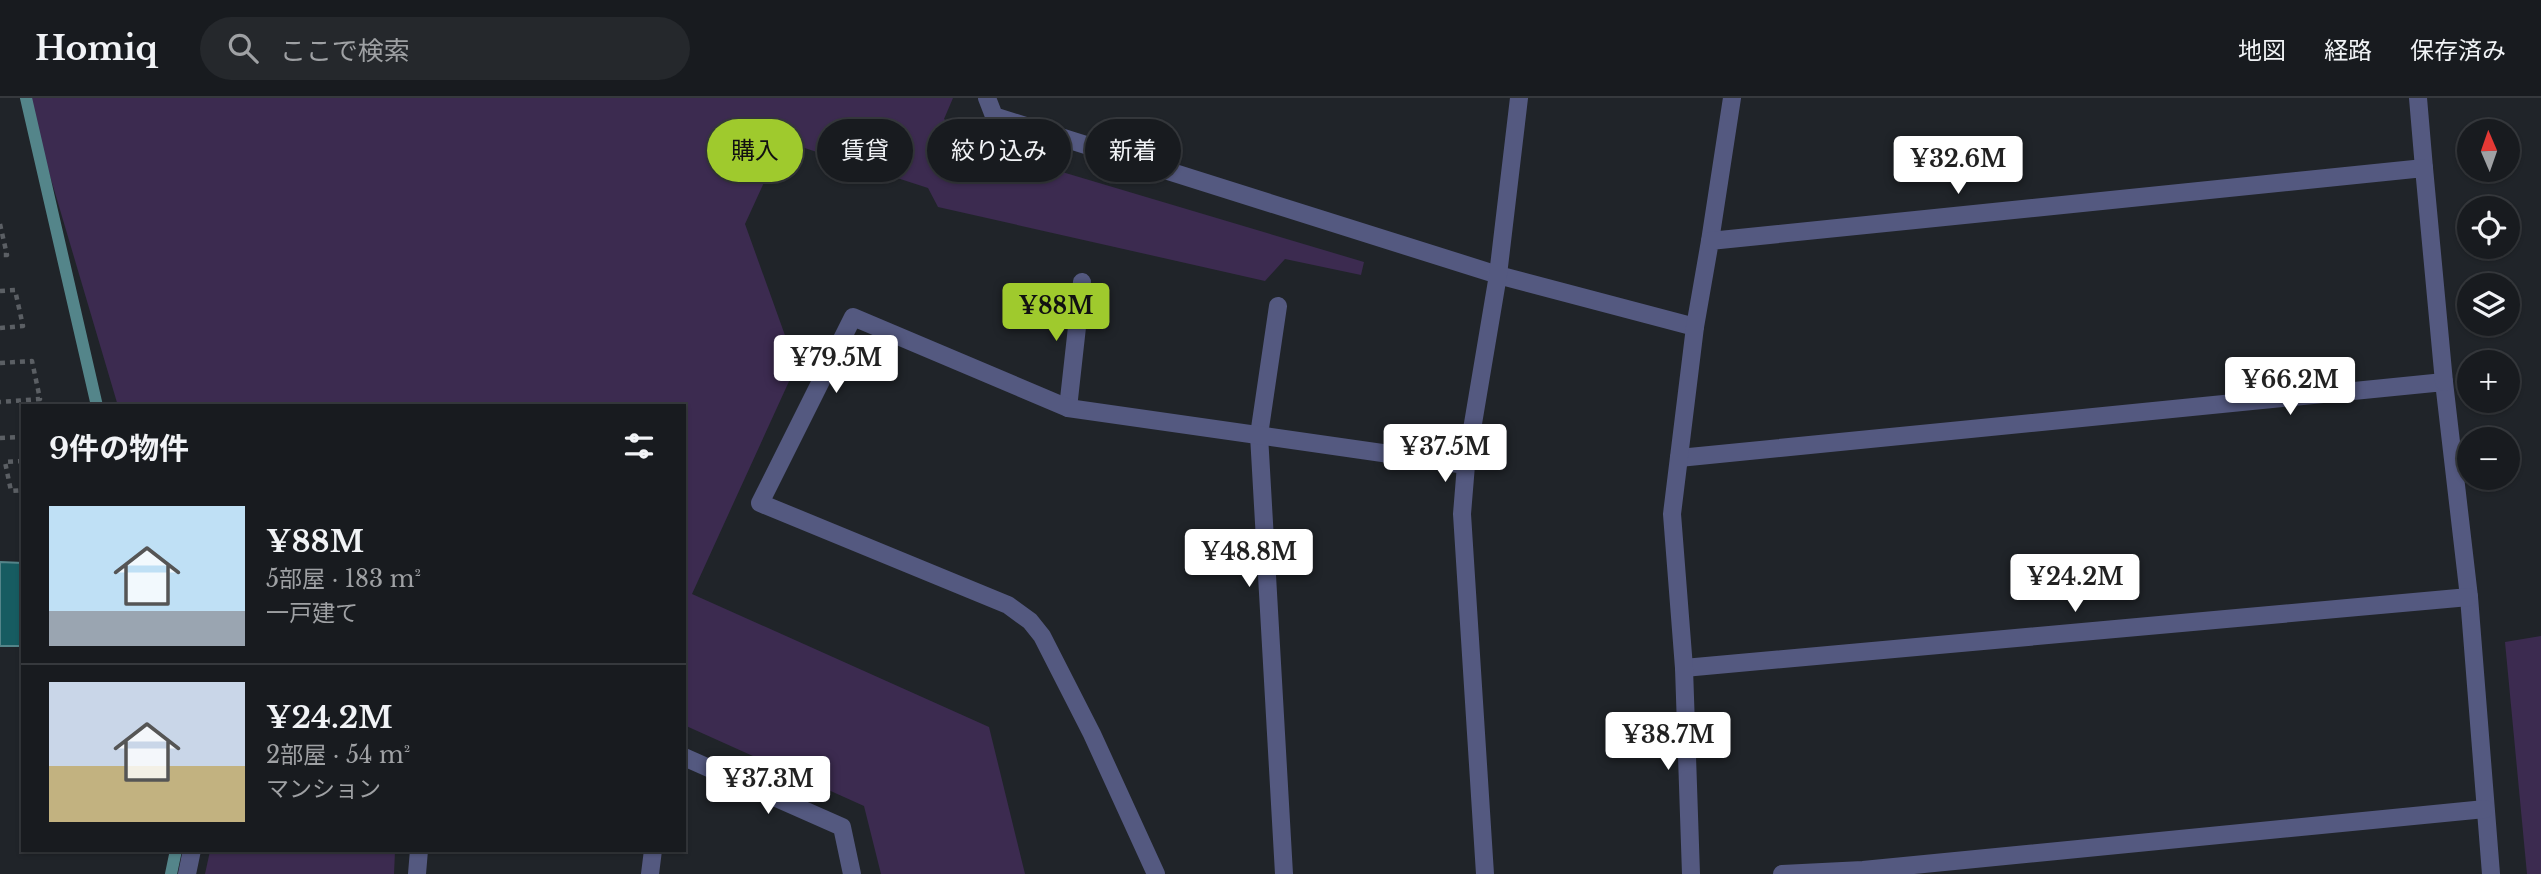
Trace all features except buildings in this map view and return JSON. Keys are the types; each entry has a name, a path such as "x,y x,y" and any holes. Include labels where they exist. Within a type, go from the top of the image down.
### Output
{"street":[{"path":"987,98 994,116 1498,275 1695,327"},
{"path":"1485,874 1462,514 1466,465 1498,275 1519,98"},
{"path":"1690,874 1684,668 1672,514 1695,327 1732,98"},
{"path":"2418,98 2444,382 2469,597 2491,874"},
{"path":"1710,241 2424,167"},
{"path":"1068,408 1082,282"},
{"path":"1278,306 1259,435 1284,874"},
{"path":"1156,874 1092,734 1042,636 1030,621 1008,605 760,503 853,317 1068,408 1466,465"},
{"path":"1679,458 2444,382"},
{"path":"1684,668 2469,597"},
{"path":"686,758 842,828 852,874"},
{"path":"1782,874 1863,872 2485,809"},
{"path":"187,874 192,852"},
{"path":"417,874 419,852"},
{"path":"650,874 653,852"}],"path":[{"path":"0,224 6,255 0,255"},
{"path":"0,291 15,290 23,326 0,328"},
{"path":"0,363 32,361 40,399 0,402"},
{"path":"0,438 21,437"},
{"path":"21,461 5,462 11,491 21,490"}],"shaded area":[{"path":"27,98 953,98 944,119 927,119 927,182 1071,182 1071,175 1085,179 1085,182 1095,182 1364,262 1361,275 1285,259 1265,281 938,207 928,188 909,182 913,182 913,119 817,119 817,152 803,147 803,119 707,119 707,182 764,182 745,224 796,366 692,594 989,727 1025,874 881,874 864,806 686,726 686,404 117,404"},
{"path":"2541,636 2541,874 2527,874 2505,642"},
{"path":"210,852 395,852 394,874 205,874"}],"water":[{"path":"0,562 21,563 21,646 0,646"}],"waterway":[{"path":"26,98 97,404"},
{"path":"171,874 176,852"}]}
